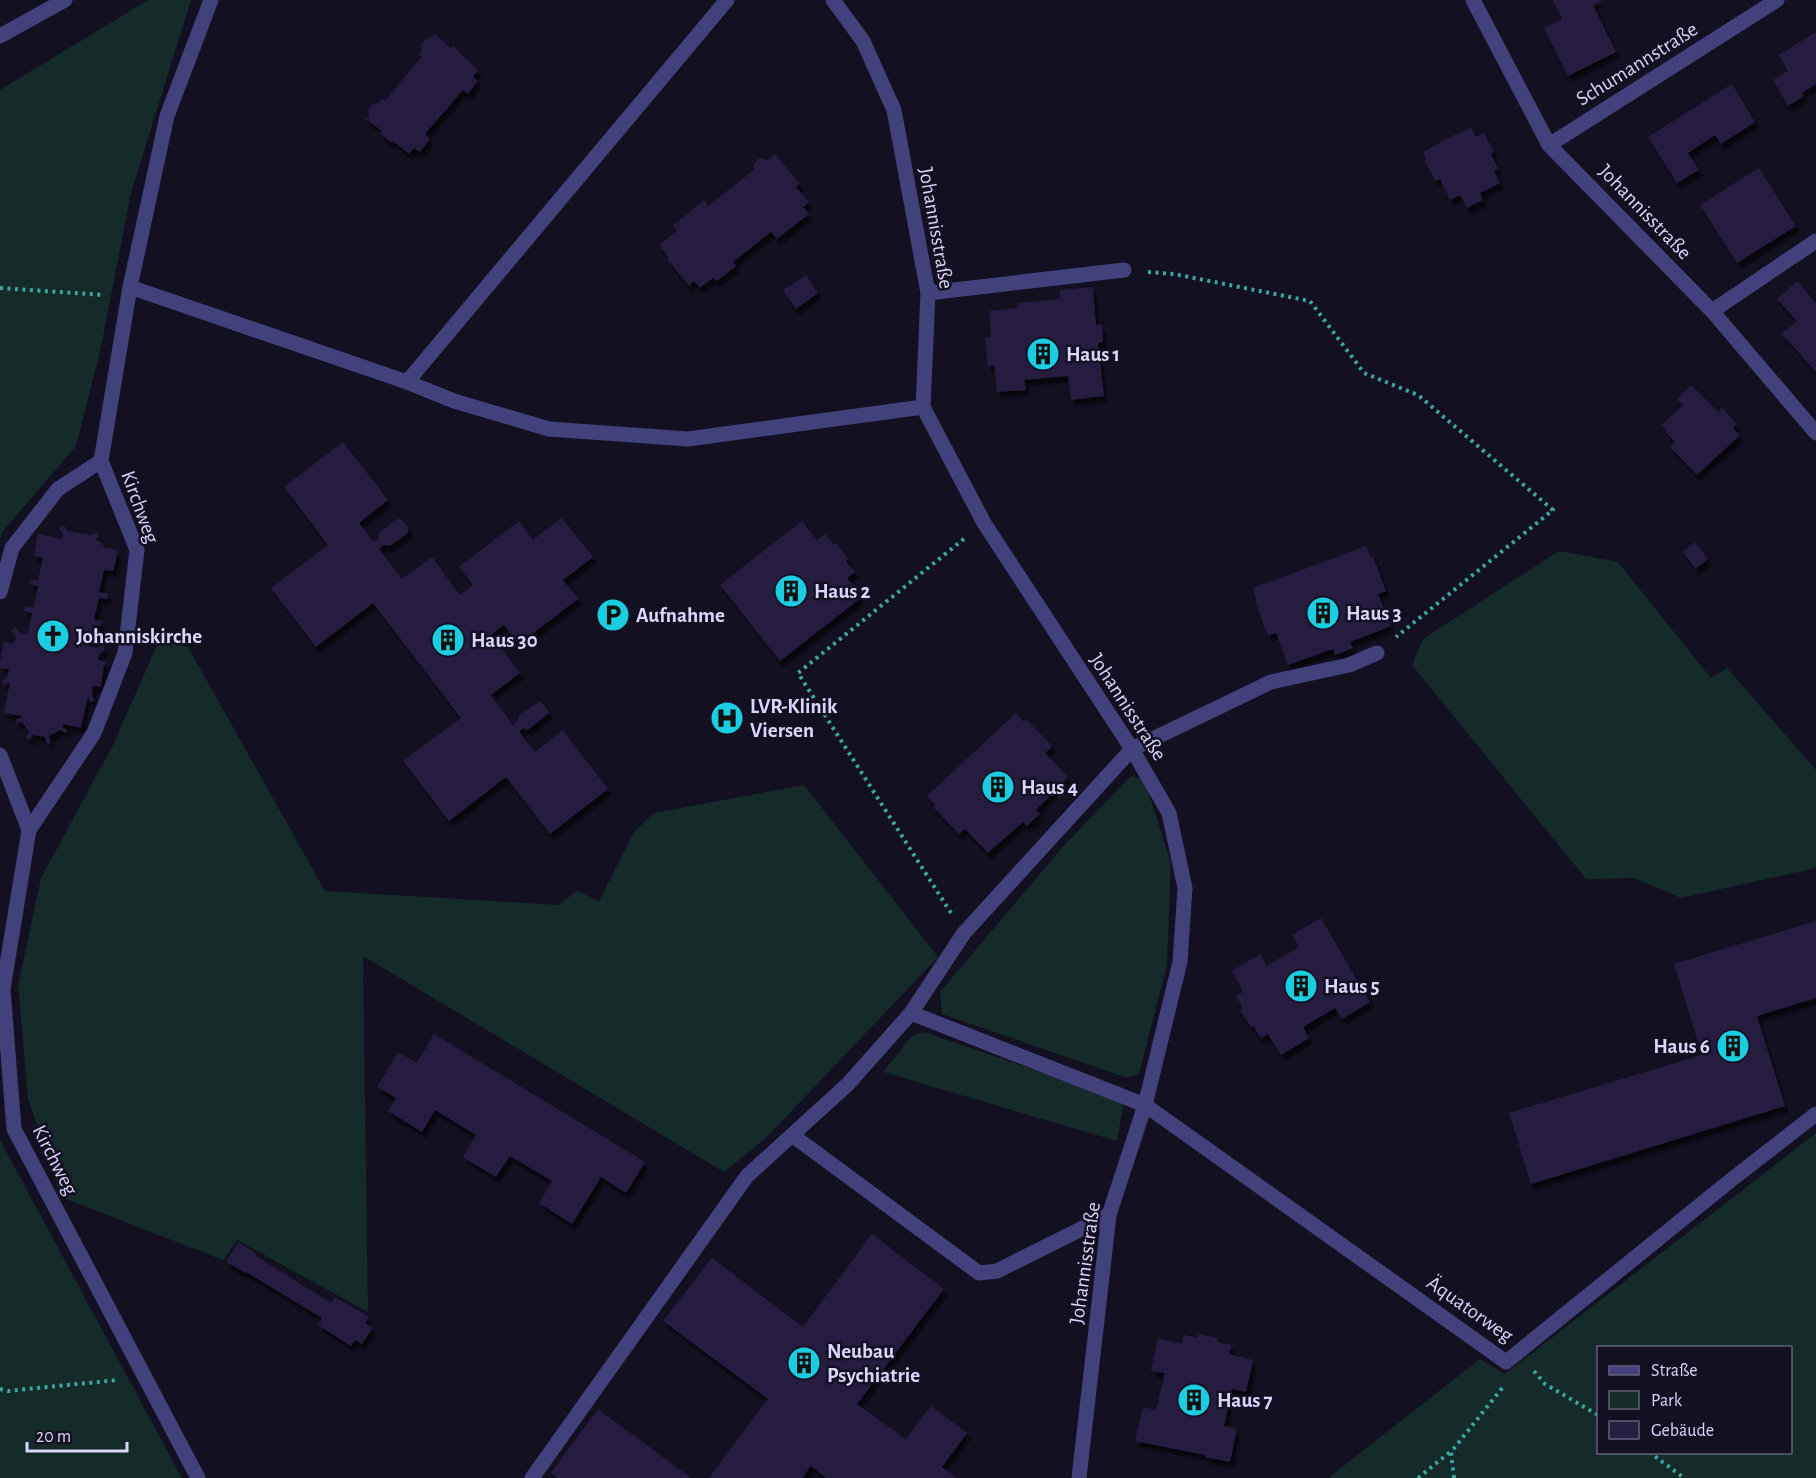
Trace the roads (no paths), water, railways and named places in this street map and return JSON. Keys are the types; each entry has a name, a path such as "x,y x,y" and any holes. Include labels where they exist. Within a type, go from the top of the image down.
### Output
{"street":[{"path":"0,36 65,0"},
{"name":"Kirchweg","path":"198,1478 14,1129 3,989 29,830 94,733 125,653 137,550 100,461 130,292 167,116 211,0"},
{"path":"407,382 727,0"},
{"name":"Johannisstraße","path":"833,0 863,41 894,110 928,293 923,407 984,523 1132,749 1169,813 1185,888 1180,962 1145,1104 1109,1215 1079,1478"},
{"name":"Johannisstraße","path":"1473,0 1549,145 1712,311 1816,433"},
{"name":"Schumannstraße","path":"1549,145 1777,0"},
{"path":"1712,311 1816,240"},
{"path":"928,293 1124,270"},
{"path":"130,292 407,382 454,401 549,429 688,439 923,407"},
{"name":"Kirchweg","path":"0,592 12,548 58,489 100,461"},
{"path":"532,1478 747,1176 848,1084 911,1013 964,933 1132,749 1271,682 1349,665 1377,653"},
{"path":"0,755 29,830"},
{"path":"911,1013 1145,1104"},
{"name":"Äquatorweg","path":"1145,1104 1506,1362 1816,1114"},
{"path":"792,1135 979,1273 997,1271 1109,1215"}],"place":[{"name":"Haus 1","path":"1043,354"},
{"name":"Haus 2","path":"791,591"},
{"name":"Haus 3","path":"1323,613"},
{"name":"Aufnahme","path":"613,615"},
{"name":"Johanniskirche","path":"53,636"},
{"name":"Haus 30","path":"448,640"},
{"name":"LVR-Klinik Viersen","path":"727,718"},
{"name":"Haus 4","path":"998,787"},
{"name":"Haus 5","path":"1301,986"},
{"name":"Haus 6","path":"1733,1046"},
{"name":"Neubau Psychiatrie","path":"804,1363"},
{"name":"Haus 7","path":"1194,1400"}]}
